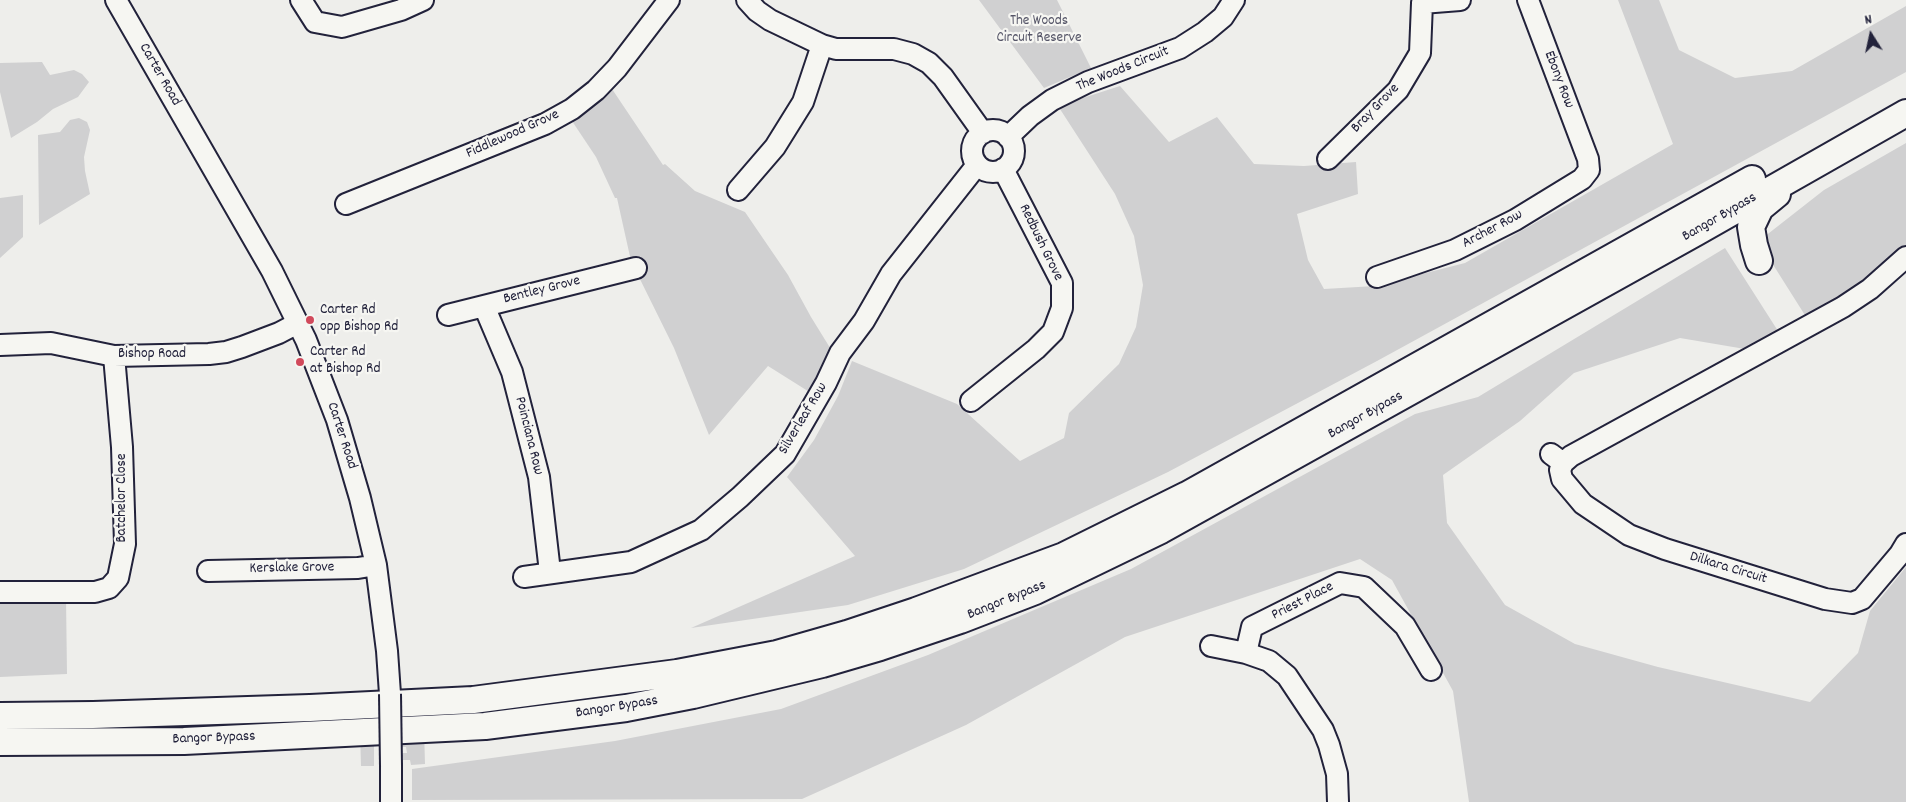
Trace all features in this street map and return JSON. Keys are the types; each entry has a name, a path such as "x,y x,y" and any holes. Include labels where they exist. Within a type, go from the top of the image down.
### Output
{"main road":[{"name":"Bangor Bypass","path":"0,716 94,715 473,700 677,673 777,654 856,631 916,611 1064,556 1187,495 1906,93"},
{"name":"Bangor Bypass","path":"0,742 184,741 485,726 626,708 761,680 822,664 960,620 1035,591 1161,530 1695,233 1818,161 1906,113"},
{"path":"1695,233 1715,229 1728,232 1759,261 1751,227 1760,208 1818,161"}],"street":[{"name":"Carter Road","path":"116,0 272,271 298,323 345,443 376,565 387,651 390,694 391,802"},
{"path":"301,0 315,22 342,27 402,10 424,0"},
{"name":"Fiddlewood Grove","path":"346,204 545,124 572,109 596,90 617,68 669,0"},
{"path":"747,0 757,11 770,20 836,50 894,49 914,54 929,63 943,77 983,133"},
{"name":"The Woods Circuit","path":"1008,137 1030,116 1052,100 1088,82 1180,48 1205,32 1223,17 1234,0"},
{"name":"Bray Grove","path":"1328,159 1398,90 1420,53 1422,3 1460,0"},
{"name":"Ebony Row","path":"1528,0 1588,159"},
{"path":"738,190 775,147 803,102 822,45"},
{"path":"996,131 1008,137 1013,146 1013,157 1003,169 989,172 977,165 972,156 973,145 978,136 983,133 996,131"},
{"name":"Archer Row","path":"1376,277 1455,250 1515,220 1582,179 1589,170 1588,159"},
{"name":"Silverleaf Row","path":"524,577 631,562 701,530 740,497 785,454 826,383 840,353 864,321 891,274 977,165"},
{"name":"Redbush Grove","path":"971,402 1036,349 1053,332 1062,308 1062,283 1003,169"},
{"name":"Dilkara Circuit","path":"1906,256 1870,289 1843,307 1571,456 1557,459 1562,479 1583,504 1629,535 1666,549 1825,599 1852,603 1862,599 1900,554 1906,544"},
{"name":"Bentley Grove","path":"448,315 636,268"},
{"name":"Poinciana Row","path":"484,306 512,372 538,477 550,572"},
{"name":"Bishop Road","path":"0,345 51,343 114,356 209,354 226,352 262,340 298,323"},
{"name":"Batchelor Close","path":"0,592 95,592 109,588 118,578 125,544 122,447 114,356"},
{"name":"Kerslake Grove","path":"208,571 358,568 376,565"},
{"name":"Priest Place","path":"1246,653 1252,627 1340,583 1364,587 1378,600 1405,626 1431,670"},
{"path":"1211,646 1246,653 1268,661 1287,676 1315,715 1326,737 1334,759 1338,784 1338,802"}],"green space":[{"name":"The Woods Circuit Reserve","path":"979,0 1057,0 1091,68 1044,88"},
{"path":"1618,0 1659,0 1679,50 1735,78 1792,71 1906,6 1906,72 1377,361 1168,472 964,569 848,605 691,628 855,556 787,477 814,440 838,396 852,361 957,404 1020,461 1064,438 1069,413 1119,364 1136,327 1143,285 1134,236 1115,194 1058,106 1120,86 1169,142 1217,117 1254,164 1304,166 1356,162 1358,194 1297,214 1308,260 1324,289 1375,286 1465,263 1673,144"},
{"path":"42,62 50,75 74,70 82,74 89,82 78,97 53,109 37,122 11,138 0,92 0,63"},
{"path":"610,86 663,165 665,164 695,191 745,212 788,275 832,351 811,393 768,366 709,435 674,348 631,261 617,198 615,198 596,157 570,118"},
{"path":"79,118 87,122 90,130 84,157 90,194 39,225 38,135 60,132 70,120"},
{"path":"1906,143 1906,245 1874,272 1808,320 1772,263 1764,237 1824,190"},
{"path":"23,195 23,237 0,258 0,198"},
{"path":"1725,248 1778,331 1745,349 1680,338 1574,373 1520,421 1443,475 1447,523 1505,605 1575,644 1658,667 1810,702 1858,653 1870,611 1906,567 1906,802 1469,802 1453,691 1392,580 1360,559 1125,637 966,725 802,799 412,800 412,769 615,741 781,709 928,655 1131,569 1415,414 1478,397"},
{"path":"0,597 66,598 67,674 0,677"},
{"path":"423,693 425,764 411,765 410,760 401,760 401,753 407,753 406,747 401,747 401,713"},
{"path":"359,695 374,695 374,766 361,766"}],"place":[{"name":"Carter Rd opp Bishop Rd","path":"310,320"},
{"name":"Carter Rd at Bishop Rd","path":"300,362"}]}
